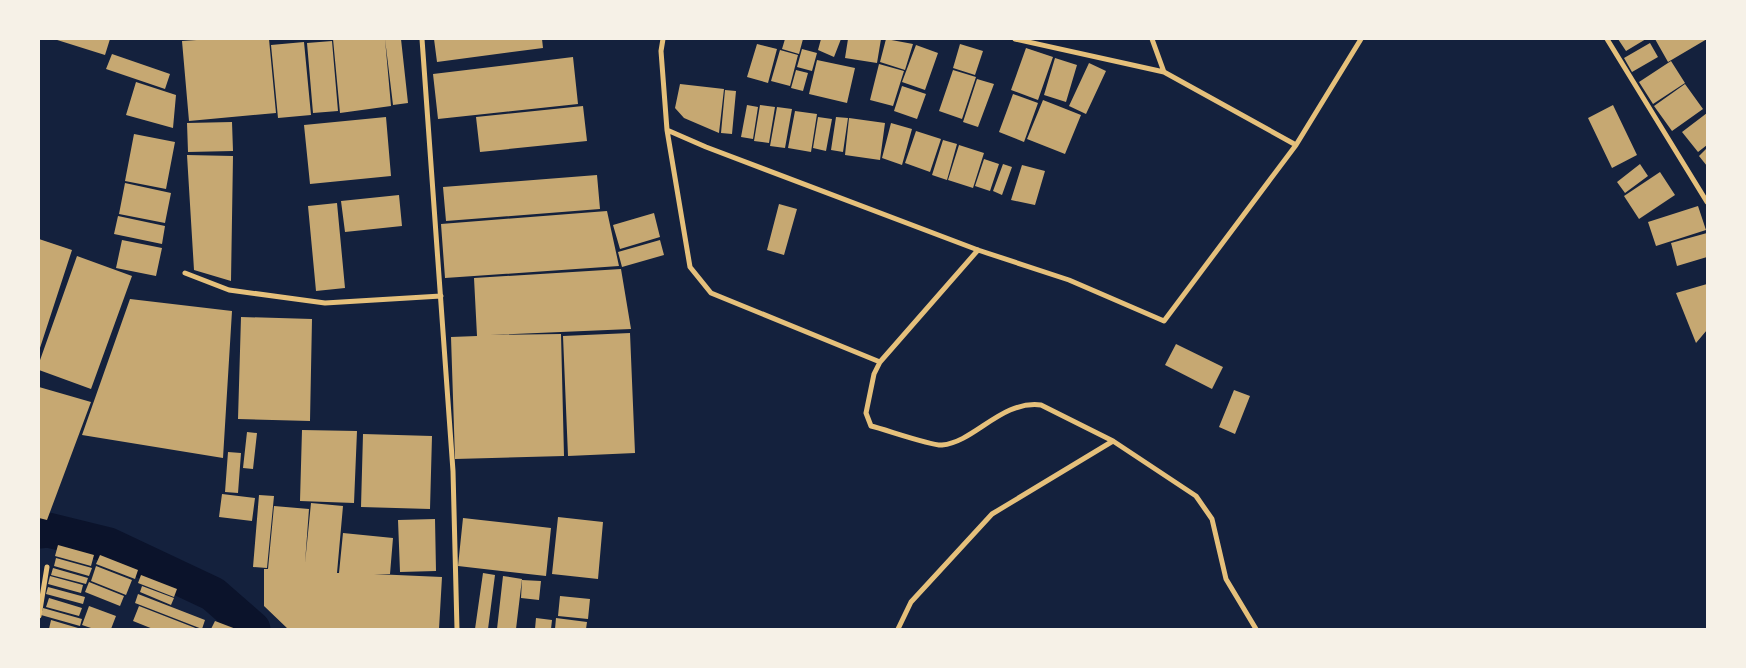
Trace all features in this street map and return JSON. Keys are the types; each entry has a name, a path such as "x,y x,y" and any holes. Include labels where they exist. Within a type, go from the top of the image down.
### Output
{"street":[{"path":"422,39 453,471 457,629"},
{"path":"663,39 661,51 666,130 690,267 711,293 880,362"},
{"path":"1014,39 1164,72 1296,146"},
{"path":"1152,39 1164,72"},
{"path":"666,130 715,151 978,250 1070,280 1164,321 1296,146 1361,39"},
{"path":"1607,39 1707,202"},
{"path":"978,250 880,362 874,374 866,413 871,426 941,446 953,442 1015,407 1030,404 1041,405 1113,441 1196,496 1212,518 1226,580 1256,629"},
{"path":"184,273 230,290 325,303 441,296"},
{"path":"898,629 911,602 992,514 1113,441"},
{"path":"39,616 46,567"}],"building":[{"path":"54,39 110,39 105,55"},
{"path":"269,39 276,113 189,121 182,41"},
{"path":"333,39 385,39 391,106 340,113"},
{"path":"385,39 401,39 408,103 393,105"},
{"path":"434,39 542,39 543,48 437,62"},
{"path":"785,39 803,39 799,54 782,49"},
{"path":"821,39 841,39 834,57 818,50"},
{"path":"848,39 881,39 877,63 845,58"},
{"path":"886,39 913,44 905,70 880,62"},
{"path":"1618,39 1646,39 1626,51"},
{"path":"1655,39 1707,39 1668,62"},
{"path":"332,41 338,111 313,113 307,43"},
{"path":"304,42 311,115 278,118 271,45"},
{"path":"1650,43 1658,57 1632,72 1624,58"},
{"path":"757,44 777,49 768,83 747,77"},
{"path":"960,44 983,51 975,75 953,68"},
{"path":"916,45 938,53 925,90 902,82"},
{"path":"1026,48 1053,57 1038,100 1011,90"},
{"path":"802,49 817,53 812,71 797,67"},
{"path":"780,50 798,55 790,86 771,81"},
{"path":"112,54 170,74 165,89 106,69"},
{"path":"573,57 578,104 438,119 433,74"},
{"path":"1055,58 1077,65 1066,102 1044,95"},
{"path":"817,60 855,68 847,103 809,94"},
{"path":"1671,61 1685,83 1653,104 1639,82"},
{"path":"1089,63 1106,71 1086,114 1069,106"},
{"path":"879,64 904,71 893,106 870,100"},
{"path":"796,70 808,73 803,91 791,88"},
{"path":"953,70 976,77 962,119 939,111"},
{"path":"977,79 994,84 978,127 963,122"},
{"path":"136,82 176,95 173,128 126,115"},
{"path":"680,84 724,89 719,133 684,118 675,108"},
{"path":"1685,84 1703,109 1672,131 1654,106"},
{"path":"902,86 926,94 917,119 894,111"},
{"path":"725,90 736,91 732,134 721,133"},
{"path":"1013,94 1038,103 1024,142 999,132"},
{"path":"1043,100 1081,115 1065,154 1027,139"},
{"path":"747,105 758,107 753,139 741,137"},
{"path":"760,105 775,107 769,143 754,141"},
{"path":"1613,105 1637,155 1612,168 1588,118"},
{"path":"583,106 587,141 480,152 476,117"},
{"path":"777,107 792,109 785,148 770,146"},
{"path":"795,111 817,114 811,152 788,148"},
{"path":"1707,113 1707,145 1698,152 1682,132"},
{"path":"386,117 391,176 310,184 304,125"},
{"path":"818,117 832,119 826,151 813,148"},
{"path":"836,117 848,118 843,152 831,150"},
{"path":"849,118 885,123 880,160 845,155"},
{"path":"232,122 233,151 188,152 187,123"},
{"path":"891,123 912,129 902,165 882,158"},
{"path":"916,131 941,139 930,172 905,163"},
{"path":"134,134 175,142 166,189 125,181"},
{"path":"943,140 957,144 947,180 932,175"},
{"path":"959,145 984,153 973,188 948,180"},
{"path":"1707,148 1707,166 1699,156"},
{"path":"187,155 233,156 231,281 194,270"},
{"path":"984,159 999,164 990,191 975,186"},
{"path":"1003,164 1012,167 1002,195 993,191"},
{"path":"1640,164 1648,176 1625,193 1617,182"},
{"path":"1022,165 1045,171 1035,205 1011,200"},
{"path":"1660,172 1675,195 1639,219 1624,196"},
{"path":"597,175 600,209 446,221 443,187"},
{"path":"125,183 171,193 165,223 119,214"},
{"path":"399,195 402,226 345,232 341,201"},
{"path":"337,203 345,288 316,291 308,206"},
{"path":"779,204 797,209 784,255 767,250"},
{"path":"1698,206 1706,230 1656,246 1648,222"},
{"path":"607,211 619,266 445,278 441,224"},
{"path":"654,213 660,237 620,249 613,225"},
{"path":"118,216 165,226 162,244 114,234"},
{"path":"1707,233 1707,257 1677,266 1671,243"},
{"path":"39,239 72,250 39,351"},
{"path":"122,240 162,248 156,276 116,268"},
{"path":"660,240 664,255 622,267 618,252"},
{"path":"77,256 132,276 91,389 39,370 39,363"},
{"path":"621,269 631,329 490,335 561,334 564,456 455,459 451,337 477,336 474,278"},
{"path":"1707,284 1707,330 1696,343 1676,293"},
{"path":"130,299 232,311 223,458 82,435"},
{"path":"241,317 312,319 310,421 238,419"},
{"path":"630,333 635,453 568,456 563,336"},
{"path":"1176,344 1223,367 1212,389 1165,365"},
{"path":"39,387 91,402 47,520 39,518"},
{"path":"1234,390 1250,396 1235,434 1219,427"},
{"path":"302,430 357,431 354,503 300,501"},
{"path":"247,432 257,433 253,469 243,468"},
{"path":"363,434 432,436 430,509 361,507"},
{"path":"228,452 241,453 238,493 225,492"},
{"path":"222,494 255,498 252,521 219,517"},
{"path":"259,495 274,496 267,568 253,567"},
{"path":"311,503 343,506 337,573 339,573 343,533 393,538 390,574 374,574 442,577 439,629 288,629 264,606 264,569 268,569 274,506 309,509 305,563"},
{"path":"558,517 603,522 598,579 552,574"},
{"path":"463,518 551,528 546,576 458,566"},
{"path":"435,519 436,571 400,572 398,520"},
{"path":"58,545 94,555 91,566 55,556"},
{"path":"100,555 138,570 135,579 96,564"},
{"path":"56,558 92,568 89,576 54,566"},
{"path":"96,566 132,580 126,595 91,581"},
{"path":"53,568 88,578 86,584 51,575"},
{"path":"483,573 495,575 488,629 475,629"},
{"path":"141,575 177,589 174,597 138,583"},
{"path":"50,576 83,585 81,593 48,584"},
{"path":"503,576 522,579 516,629 497,629"},
{"path":"522,580 541,581 539,600 521,598"},
{"path":"89,582 124,596 120,606 85,592"},
{"path":"142,586 174,598 171,605 140,592"},
{"path":"48,587 85,597 83,604 46,594"},
{"path":"138,594 205,620 202,629 135,603"},
{"path":"560,596 590,599 588,619 558,616"},
{"path":"49,598 82,608 79,616 46,607"},
{"path":"89,606 116,616 111,629 94,629 82,625"},
{"path":"139,606 198,629 153,629 133,621"},
{"path":"43,608 82,619 80,626 41,615"},
{"path":"536,618 552,620 551,629 535,629"},
{"path":"556,618 587,622 586,629 555,629"},
{"path":"51,620 78,628 49,629"},
{"path":"215,621 236,629 211,629"}],"waterway":[{"path":"39,531 48,530 109,545 213,594 253,629"}]}
